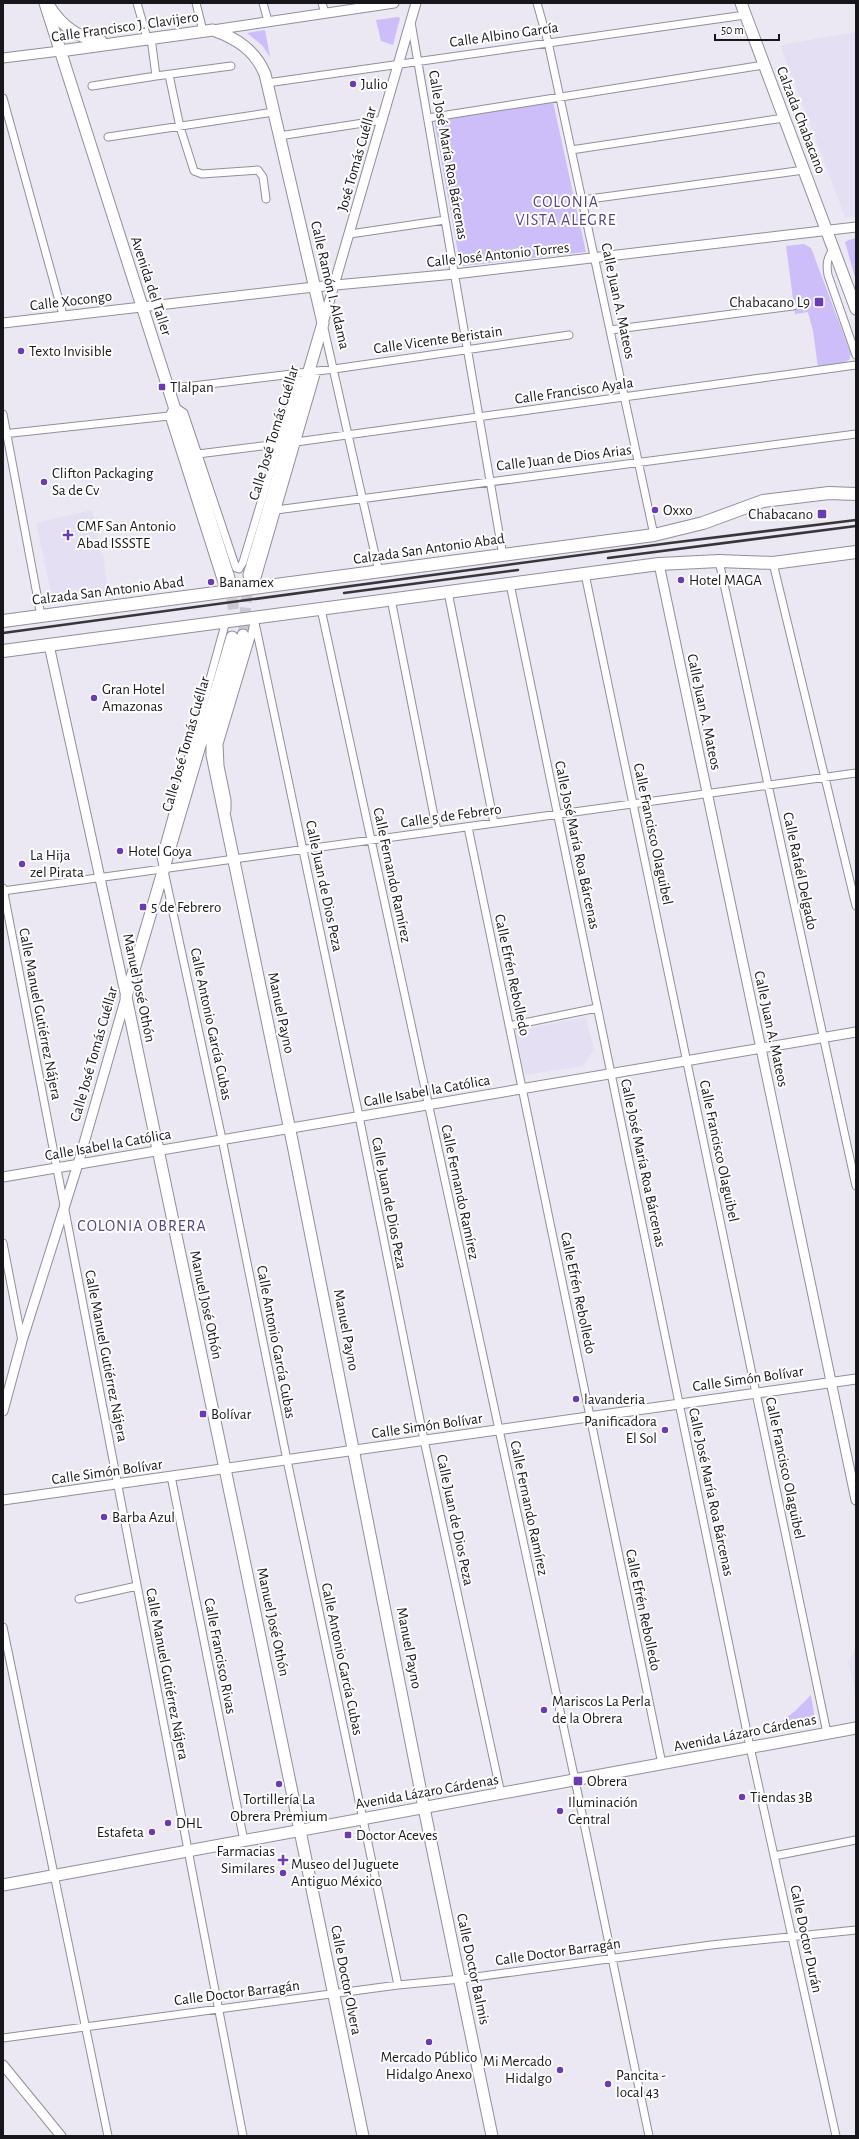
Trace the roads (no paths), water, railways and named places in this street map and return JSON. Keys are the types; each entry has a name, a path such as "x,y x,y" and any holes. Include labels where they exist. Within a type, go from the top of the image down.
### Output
{"highway":[{"name":"Calzada San Antonio Abad","path":"3,621 654,535 703,522 763,501 829,494 856,494"},
{"path":"3,651 659,564 719,561 773,563 856,552"}],"main road":[{"path":"46,3 71,30 88,39 113,43"},
{"name":"Avenida del Taller","path":"46,3 168,388 172,411 229,578"},
{"name":"Calzada Chabacano","path":"741,3 828,231 856,309"},
{"name":"Calle Francisco J. Clavijero","path":"60,51 208,30"},
{"name":"Calle Ramón I. Aldama","path":"208,30 235,39 256,56 261,64 274,112 323,323"},
{"name":"Calle José Tomás Cuéllar","path":"249,575 323,323"},
{"name":"Calle José Tomás Cuéllar","path":"234,859 214,768 212,742 244,635"},
{"name":"Calle José Tomás Cuéllar","path":"126,997 165,869 232,637"},
{"name":"Manuel Payno","path":"234,859 355,1451 424,1808"},
{"name":"Manuel José Othón","path":"126,997 301,1830"},
{"name":"Avenida Lázaro Cárdenas","path":"3,1885 856,1728"},
{"name":"Calle Doctor Balmis","path":"424,1808 461,1979 492,2136"},
{"name":"Calle Doctor Olvera","path":"301,1830 363,2136"}],"street":[{"path":"137,3 148,38 156,76"},
{"path":"196,3 208,30"},
{"path":"263,3 268,21"},
{"path":"322,3 325,13"},
{"name":"Calle Francisco J. Clavijero","path":"208,30 394,3"},
{"name":"José Tomás Cuéllar","path":"323,323 384,120 416,3"},
{"name":"Calle Juan A. Mateos","path":"537,3 548,42 560,96 654,535"},
{"name":"Calle Albino García","path":"267,83 745,15"},
{"name":"Calle José María Roa Bárcenas","path":"411,19 503,556"},
{"name":"Calle Francisco J. Clavijero","path":"3,58 60,51"},
{"path":"428,118 764,65"},
{"path":"92,86 230,66"},
{"path":"169,75 180,127 194,171 202,174 258,170 263,177 266,199"},
{"path":"3,98 63,315"},
{"path":"108,137 274,112"},
{"path":"571,150 784,118"},
{"path":"279,136 384,120"},
{"path":"582,200 804,170"},
{"path":"350,234 445,220"},
{"name":"Calle José Antonio Torres","path":"142,306 314,287 454,274 856,227"},
{"path":"834,248 827,261 828,275 856,355"},
{"name":"Calle Xocongo","path":"3,323 142,306"},
{"path":"610,330 793,306"},
{"name":"Calle Ramón I. Aldama","path":"323,323 379,572"},
{"name":"Calle Vicente Beristain","path":"168,388 334,369 569,335"},
{"name":"Calle Francisco Ayala","path":"296,442 856,365"},
{"path":"254,588 296,442 308,372"},
{"path":"5,433 172,411 184,413 236,568 238,569 243,562 278,444 308,372"},
{"path":"172,411 224,592"},
{"path":"3,414 5,433 41,616"},
{"name":"Calle Juan de Dios Arias","path":"276,510 856,434"},
{"path":"198,454 278,444"},
{"name":"Calle Rafaél Delgado","path":"719,561 856,1186"},
{"path":"773,563 856,906"},
{"name":"Calle Juan A. Mateos","path":"659,564 856,1500"},
{"name":"Calle Francisco Olaguibel","path":"585,574 827,1733"},
{"name":"Calle José María Roa Bárcenas","path":"510,584 750,1747"},
{"path":"448,592 494,823"},
{"path":"391,599 437,831"},
{"name":"Calle Fernando Ramírez","path":"321,609 575,1780 649,2136"},
{"path":"226,822 227,800 220,766 219,744 251,637 254,618"},
{"name":"Calle Juan de Dios Peza","path":"254,618 359,1116 424,1440 501,1794"},
{"name":"Calle Antonio García Cubas","path":"226,621 161,857 165,869 222,1140 287,1460 398,1984"},
{"name":"Manuel José Othón","path":"49,645 126,997"},
{"name":"Calle 5 de Febrero","path":"3,890 100,878 856,773"},
{"name":"Calle Efrén Rebolledo","path":"468,826 662,1764"},
{"name":"Calle Manuel Gutiérrez Nájera","path":"3,890 243,2136"},
{"name":"Calle José Tomás Cuéllar","path":"3,1411 22,1341 63,1206 78,1164 126,997"},
{"path":"510,1026 597,1008"},
{"name":"Calle Isabel la Católica","path":"3,1177 856,1032"},
{"path":"3,1243 22,1341"},
{"name":"Calle Simón Bolívar","path":"3,1500 118,1485 171,1476 355,1451 679,1403 856,1379"},
{"name":"Calle Francisco Rivas","path":"171,1476 244,1841"},
{"path":"79,1599 137,1586"},
{"path":"3,1628 108,2136"},
{"name":"Calle Doctor Durán","path":"750,1747 836,2136"},
{"path":"774,1856 856,1840"},
{"name":"Calle Doctor Barragán","path":"3,2038 218,2008 334,1994 398,1984 461,1979 612,1958 792,1936 856,1930"},
{"path":"3,2065 61,2136"}],"tunnel":[{"path":"243,635 249,575"},
{"path":"230,582 234,613 232,637"}],"railway":[{"path":"3,633 670,543 856,520"},
{"path":"608,558 856,526"},
{"path":"344,593 518,570"}],"place":[{"name":"Julio","path":"353,84"},
{"name":"Chabacano L9","path":"819,302"},
{"name":"Texto Invisible","path":"21,351"},
{"name":"Tlalpan","path":"162,387"},
{"name":"Clifton Packaging Sa de Cv","path":"44,482"},
{"name":"Oxxo","path":"655,510"},
{"name":"Chabacano","path":"822,514"},
{"name":"CMF San Antonio Abad ISSSTE","path":"68,535"},
{"name":"Hotel MAGA","path":"681,580"},
{"name":"Banamex","path":"211,582"},
{"name":"Gran Hotel Amazonas","path":"94,698"},
{"name":"Hotel Goya","path":"120,851"},
{"name":"La Hija zel Pirata","path":"22,864"},
{"name":"5 de Febrero","path":"143,907"},
{"name":"lavanderia","path":"576,1399"},
{"name":"Bolívar","path":"203,1414"},
{"name":"Panificadora El Sol","path":"665,1430"},
{"name":"Barba Azul","path":"104,1517"},
{"name":"Mariscos La Perla de la Obrera","path":"544,1710"},
{"name":"Obrera","path":"578,1781"},
{"name":"Tortillería La Obrera Premium","path":"279,1784"},
{"name":"Tiendas 3B","path":"742,1797"},
{"name":"Iluminación Central","path":"560,1811"},
{"name":"DHL","path":"168,1823"},
{"name":"Estafeta","path":"152,1832"},
{"name":"Doctor Aceves","path":"348,1835"},
{"name":"Farmacias Similares","path":"283,1860"},
{"name":"Museo del Juguete Antiguo México","path":"283,1873"},
{"name":"Mercado Público Hidalgo Anexo","path":"429,2042"},
{"name":"Mi Mercado Hidalgo","path":"560,2070"},
{"name":"Pancita - local 43","path":"608,2084"}],"district":[{"name":"COLONIA VISTA ALEGRE","path":"566,211"},
{"name":"COLONIA OBRERA","path":"142,1226"}]}
